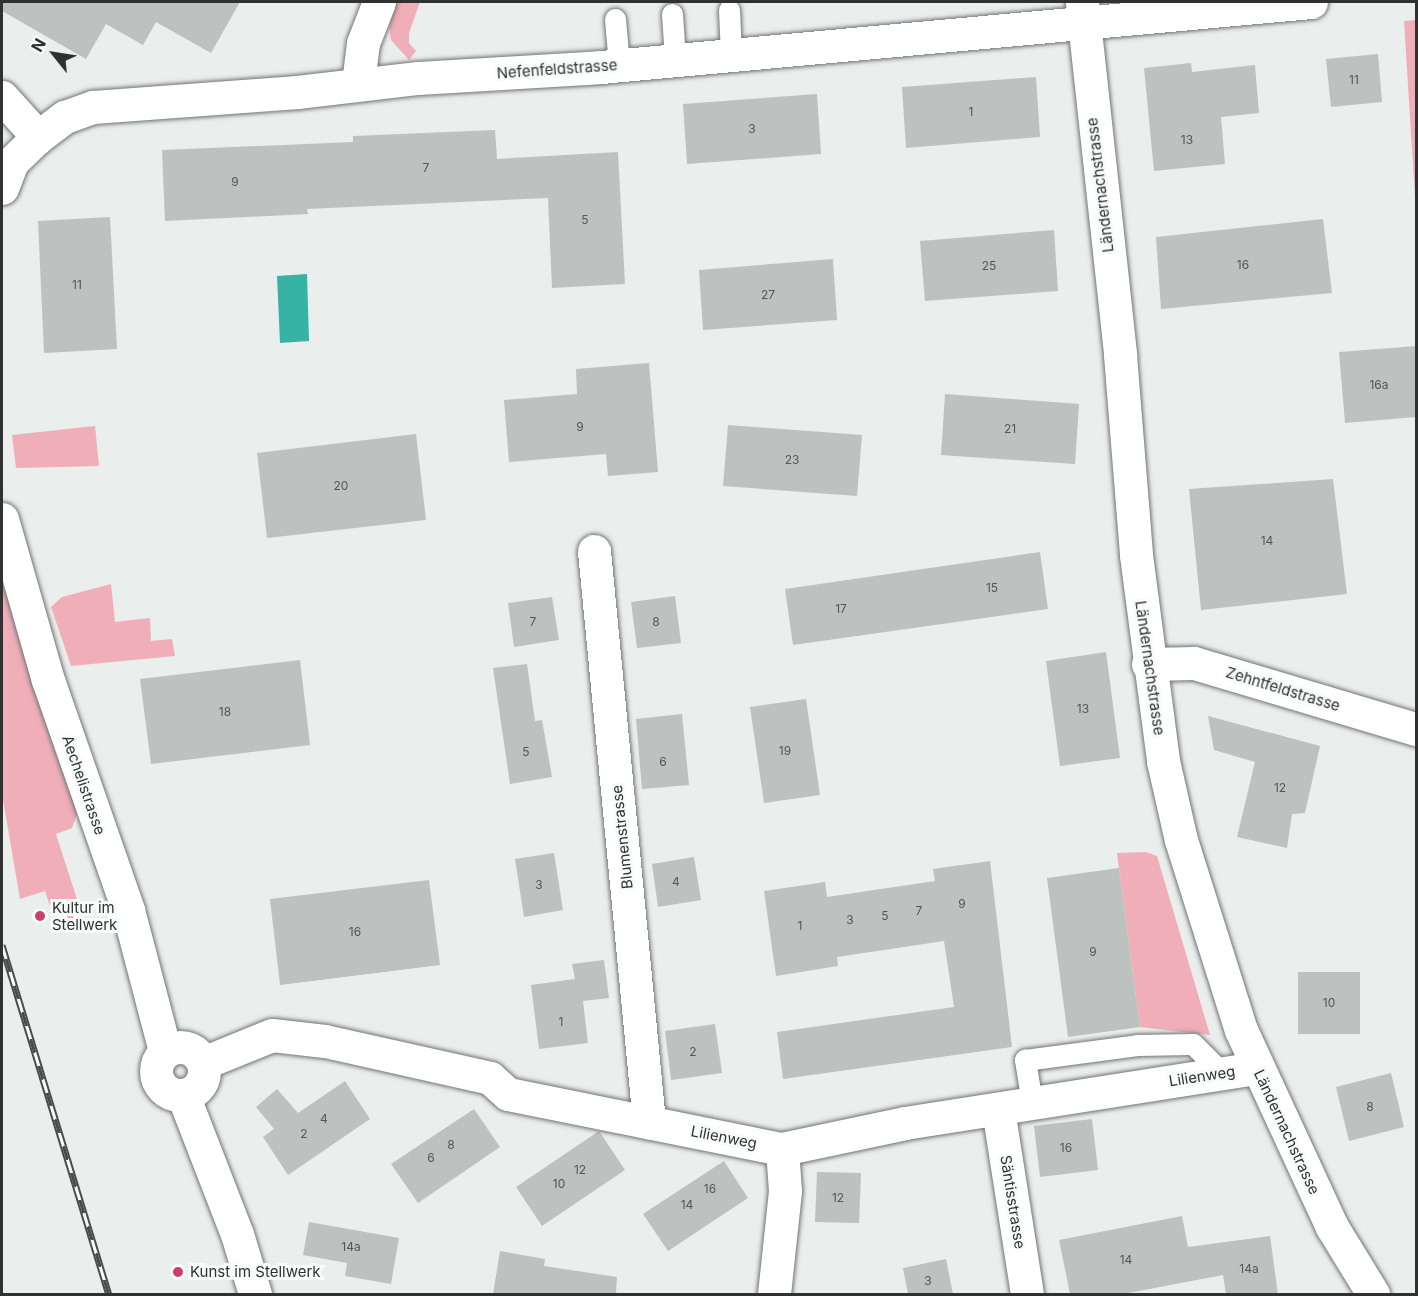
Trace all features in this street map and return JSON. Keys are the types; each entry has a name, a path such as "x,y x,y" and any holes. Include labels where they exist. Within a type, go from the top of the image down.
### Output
{"street":[{"path":"358,82 363,43 379,2"},
{"name":"Nefenfeldstrasse","path":"38,137 65,117 93,107 297,92 358,82 619,65 1083,13 1311,2"},
{"name":"Ländernachstrasse","path":"1083,13 1148,664 1163,761 1181,840 1240,1030 1332,1227 1373,1294"},
{"path":"2,97 38,137 12,162 2,188"},
{"name":"Aechelistrasse","path":"2,519 48,680 128,910 165,1051"},
{"name":"Blumenstrasse","path":"594,551 649,1122"},
{"name":"Zehntfeldstrasse","path":"1148,664 1194,663 1416,729"},
{"name":"Lilienweg","path":"203,1063 272,1035 324,1041 490,1078 508,1094 782,1149 998,1108 1256,1068"},
{"path":"187,1047 203,1063 198,1088 183,1095 167,1092 157,1080 156,1064 165,1051 187,1047"},
{"path":"183,1095 237,1234 255,1294"},
{"name":"Säntisstrasse","path":"998,1108 1027,1294"},
{"path":"774,1294 785,1191 782,1149"}],"lane":[{"path":"729,10 730,54"},
{"path":"672,14 675,59"},
{"path":"615,19 619,65"},
{"path":"1032,1103 1025,1060 1137,1045 1193,1044 1222,1073"}],"shaded area":[{"path":"394,2 420,2 409,33 409,43 416,51 409,60 391,40 389,27"},
{"path":"1416,20 1416,213 1404,21"},
{"path":"307,274 309,341 280,343 277,276"},
{"path":"95,426 99,466 16,468 12,435"},
{"path":"2,581 78,811 72,828 56,834 85,924 59,933 45,891 20,899 2,794"},
{"path":"111,584 115,622 150,618 151,641 172,639 175,656 71,666 51,607 62,597"},
{"path":"1146,852 1157,856 1210,1035 1140,1027 1117,853"}],"building":[{"path":"2,2 240,2 211,53 156,22 143,45 106,24 86,59 2,11"},
{"path":"1378,54 1382,102 1331,107 1326,59"},
{"path":"1191,63 1192,72 1255,65 1259,113 1221,117 1225,164 1154,171 1144,68"},
{"path":"1036,77 1040,137 906,148 902,87"},
{"path":"817,94 821,154 687,164 683,104"},
{"path":"495,130 497,159 618,152 625,284 552,288 548,198 307,209 308,214 165,221 162,150 353,142 353,136"},
{"path":"110,217 117,349 44,353 38,221"},
{"path":"1323,219 1332,293 1161,309 1156,237"},
{"path":"1054,230 1058,291 925,301 920,241"},
{"path":"833,259 837,320 703,330 699,270"},
{"path":"1416,346 1416,417 1345,423 1339,352"},
{"path":"649,363 658,472 608,476 606,454 509,462 504,400 577,394 576,369"},
{"path":"945,394 1079,404 1075,464 941,455"},
{"path":"728,425 862,435 857,496 723,486"},
{"path":"416,434 426,520 267,538 257,453"},
{"path":"1333,479 1347,594 1201,610 1189,489"},
{"path":"1040,552 1048,609 793,645 785,589"},
{"path":"675,596 681,643 637,648 631,602"},
{"path":"552,597 559,640 514,647 508,603"},
{"path":"1106,652 1120,758 1060,766 1046,661"},
{"path":"300,660 310,745 151,764 140,679"},
{"path":"527,664 535,721 542,720 552,777 510,784 493,668"},
{"path":"806,699 820,795 764,803 750,707"},
{"path":"682,714 689,785 642,789 636,719"},
{"path":"1208,716 1320,746 1305,813 1292,814 1287,848 1237,837 1255,762 1214,750"},
{"path":"554,853 563,910 524,917 515,859"},
{"path":"694,857 701,900 658,907 652,864"},
{"path":"990,861 1012,1047 783,1079 777,1032 954,1007 944,941 837,957 838,966 776,976 764,891 825,882 827,897 935,881 933,869"},
{"path":"1119,868 1140,1027 1068,1037 1047,878"},
{"path":"429,880 440,965 280,985 270,899"},
{"path":"604,960 609,998 583,1001 588,1043 539,1049 531,985 575,979 572,964"},
{"path":"1298,972 1360,972 1360,1034 1298,1034"},
{"path":"715,1024 722,1073 671,1080 665,1031"},
{"path":"1391,1073 1404,1127 1349,1141 1336,1087"},
{"path":"345,1081 370,1119 288,1175 263,1137 274,1129 256,1107 277,1089 298,1113"},
{"path":"474,1109 500,1147 418,1203 391,1164"},
{"path":"1092,1119 1098,1170 1040,1177 1034,1126"},
{"path":"599,1131 625,1170 542,1226 516,1187"},
{"path":"724,1161 748,1198 668,1251 643,1214"},
{"path":"817,1172 861,1173 859,1223 815,1222"},
{"path":"1182,1216 1188,1247 1270,1236 1278,1294 1226,1294 1223,1275 1123,1294 1070,1294 1059,1240"},
{"path":"309,1222 399,1238 391,1284 345,1276 347,1263 303,1255"},
{"path":"500,1251 545,1259 544,1266 617,1277 616,1294 493,1294"},
{"path":"946,1259 953,1294 908,1294 903,1268"}],"railway":[{"path":"2,945 109,1294"}],"place":[{"name":"Kultur im Stellwerk","path":"40,916"},
{"name":"Kunst im Stellwerk","path":"178,1272"}]}
